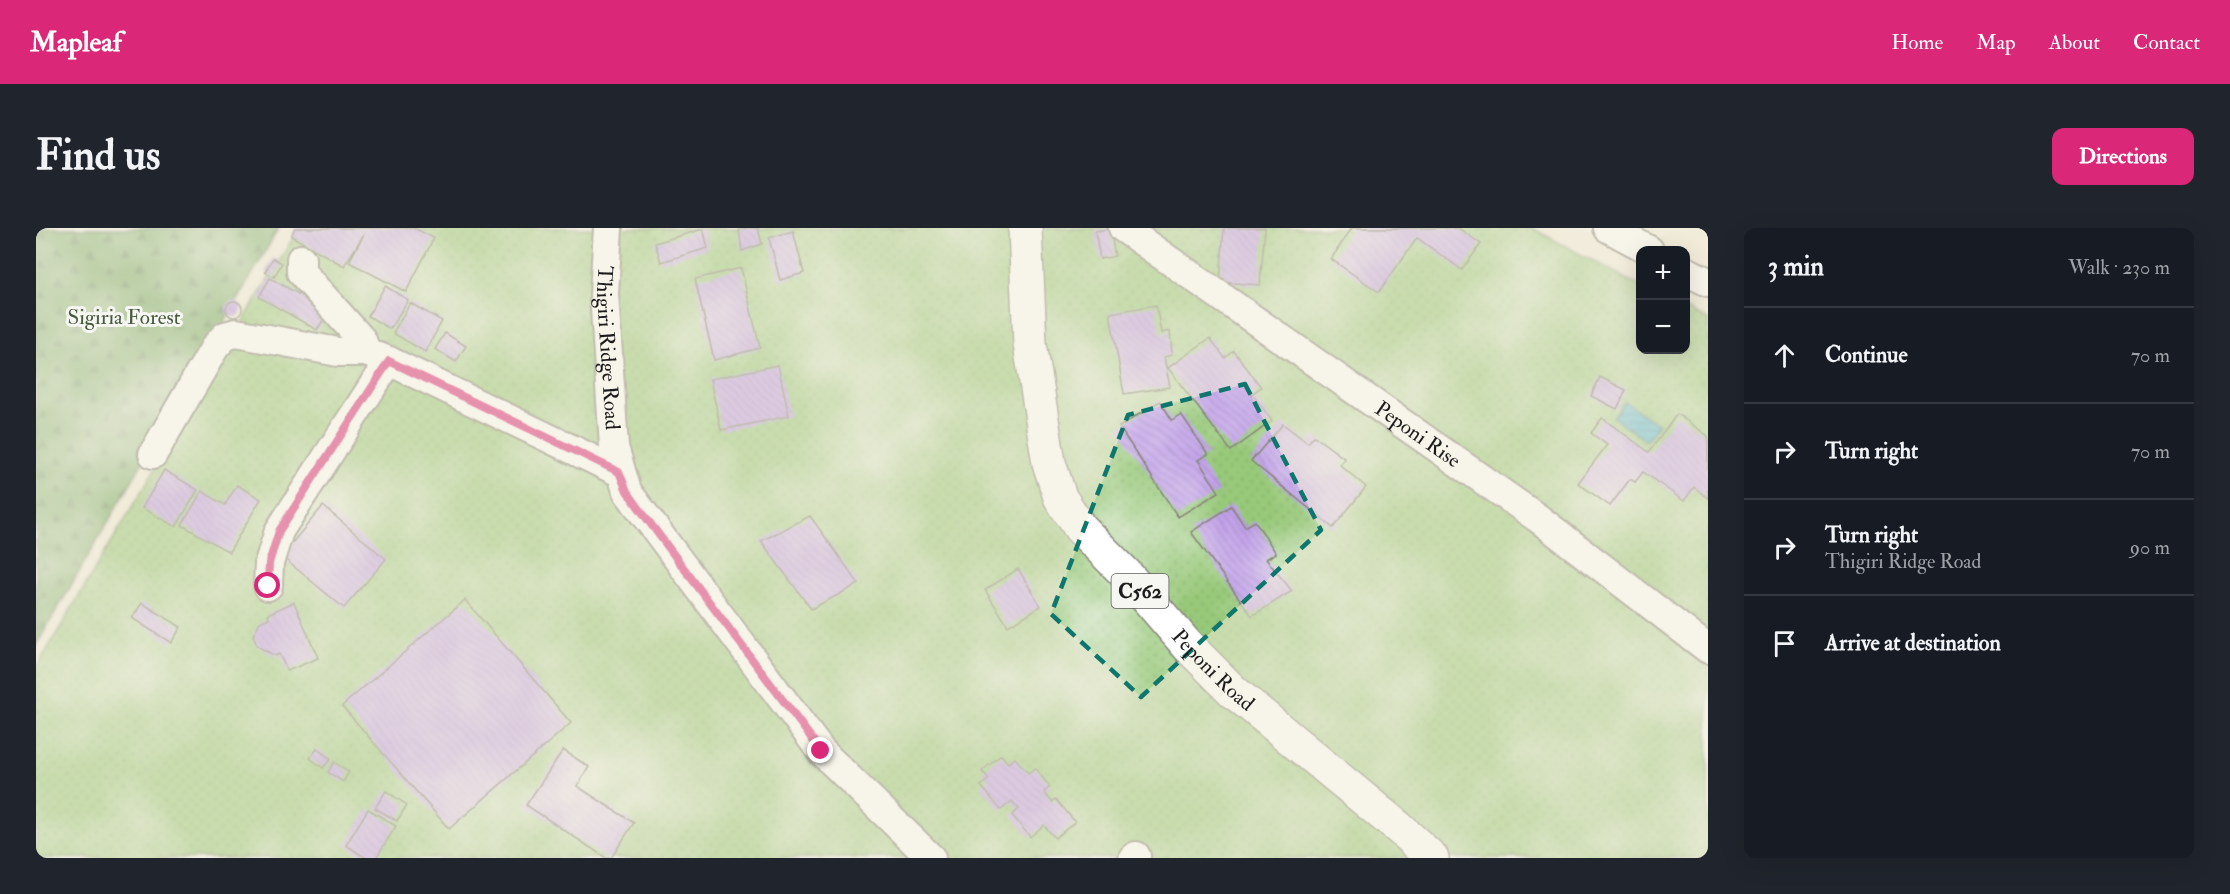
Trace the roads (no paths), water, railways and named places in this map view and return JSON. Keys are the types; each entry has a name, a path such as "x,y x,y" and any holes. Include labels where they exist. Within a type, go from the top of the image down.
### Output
{"main road":[{"name":"Peponi Road","path":"1025,228 1030,344 1049,463 1060,497 1080,528 1126,574 1188,646 1233,691 1432,858"}],"street":[{"name":"Thigiri Ridge Road","path":"608,228 604,294 614,447 619,472 627,491 821,751 930,858"},
{"name":"Peponi Rise","path":"1123,228 1539,519 1708,649"},
{"path":"1608,228 1642,246"},
{"path":"301,259 301,272 378,356"},
{"path":"1690,273 1708,282"},
{"path":"153,454 215,347 225,336 236,333 378,356 619,472"},
{"path":"268,586 269,563 279,531 378,356"}],"water":[{"path":"1625,402 1658,425 1646,441 1613,417"}],"park label":[{"name":"Sigiria Forest","path":"124,317"}]}
